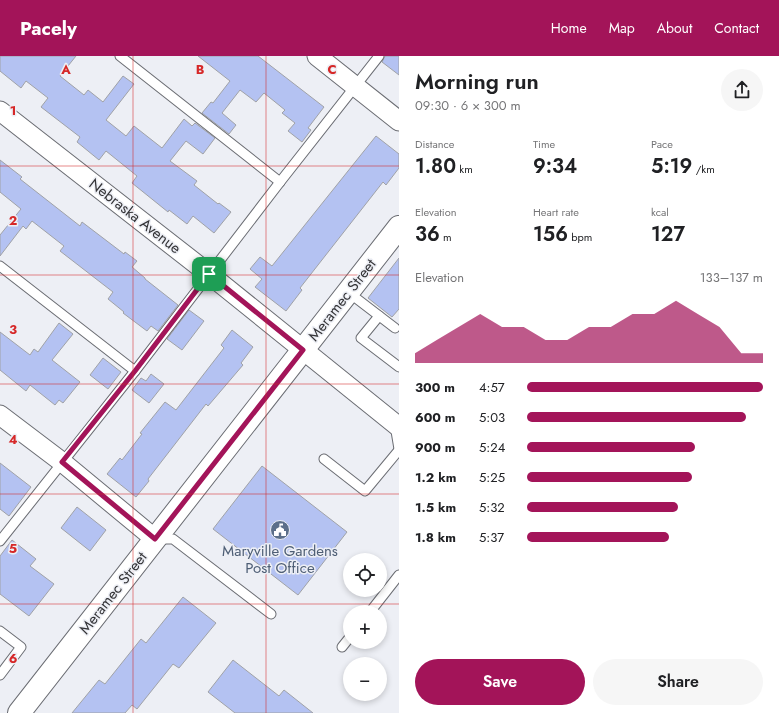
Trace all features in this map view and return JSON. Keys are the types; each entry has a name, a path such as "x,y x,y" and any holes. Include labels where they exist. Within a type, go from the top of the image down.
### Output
{"street":[{"path":"317,56 399,121"},
{"name":"Nebraska Avenue","path":"0,111 397,423"},
{"name":"Meramec Street","path":"19,713 399,227"},
{"path":"0,414 62,462 155,539"}],"lane":[{"path":"120,56 280,182"},
{"path":"0,541 135,371 379,56"},
{"path":"0,266 135,371"},
{"path":"348,292 394,328"},
{"path":"379,316 361,338 399,367"},
{"path":"324,459 365,491 399,450 397,423"},
{"path":"155,539 173,539 271,614"},
{"path":"375,605 399,575"},
{"path":"0,631 21,647 1,671"}],"building":[{"path":"0,56 76,56 60,76 84,95 88,90 103,102 123,76 134,84 106,120 126,136 134,126 162,148 184,119 192,126 195,123 215,138 203,154 186,141 170,161 197,181 194,185 218,204 219,203 231,212 214,233 193,216 187,224 169,210 168,212 132,183 137,176 106,151 99,160 77,142 80,137 41,107 48,98 26,81 21,88 0,71"},
{"path":"198,56 258,56 324,107 308,128 311,130 302,142 288,131 295,123 282,113 285,110 264,93 256,102 240,90 222,113 236,125 229,134 202,113 211,102 213,103 230,81"},
{"path":"385,56 399,56 399,75 382,62"},
{"path":"376,136 399,154 399,168 386,185 383,182 300,288 302,290 286,311 255,287 262,279 250,269 260,257 272,266"},
{"path":"0,160 22,177 20,179 80,226 82,222 124,254 125,252 137,261 132,267 178,305 158,331 151,326 147,331 123,313 124,312 108,299 113,292 60,251 64,246 32,221 26,229 23,226 0,256 0,235 21,209 0,192"},
{"path":"399,258 399,309 392,317 368,298"},
{"path":"189,310 204,321 182,350 167,339"},
{"path":"59,323 73,334 52,360 80,382 63,403 59,400 55,405 30,385 26,391 0,370 0,332 30,355 34,349 38,352"},
{"path":"232,330 253,347 241,363 243,365 208,406 206,404 148,479 149,481 136,497 107,474 120,458 122,460 142,434 140,433 165,402 176,410 224,348 221,345"},
{"path":"103,358 121,372 108,389 90,375"},
{"path":"151,374 164,384 149,403 132,390 141,378 146,381"},
{"path":"0,463 31,487 9,516 0,509"},
{"name":"Maryville Gardens Post Office","path":"262,466 347,532 298,595 213,529"},
{"path":"77,507 106,530 90,551 61,528"},
{"path":"12,540 36,559 30,566 54,584 29,616 0,594 0,556"},
{"path":"183,597 216,623 179,668 173,664 137,709 132,705 125,713 72,713 99,680 105,684 141,639 146,643"},
{"path":"233,660 279,696 284,690 313,713 235,713 208,692"}],"place":[{"name":"Maryville Gardens Post Office","path":"280,530"}],"route":[{"path":"209,274 303,350 155,539 62,462 135,371 209,274"}]}
